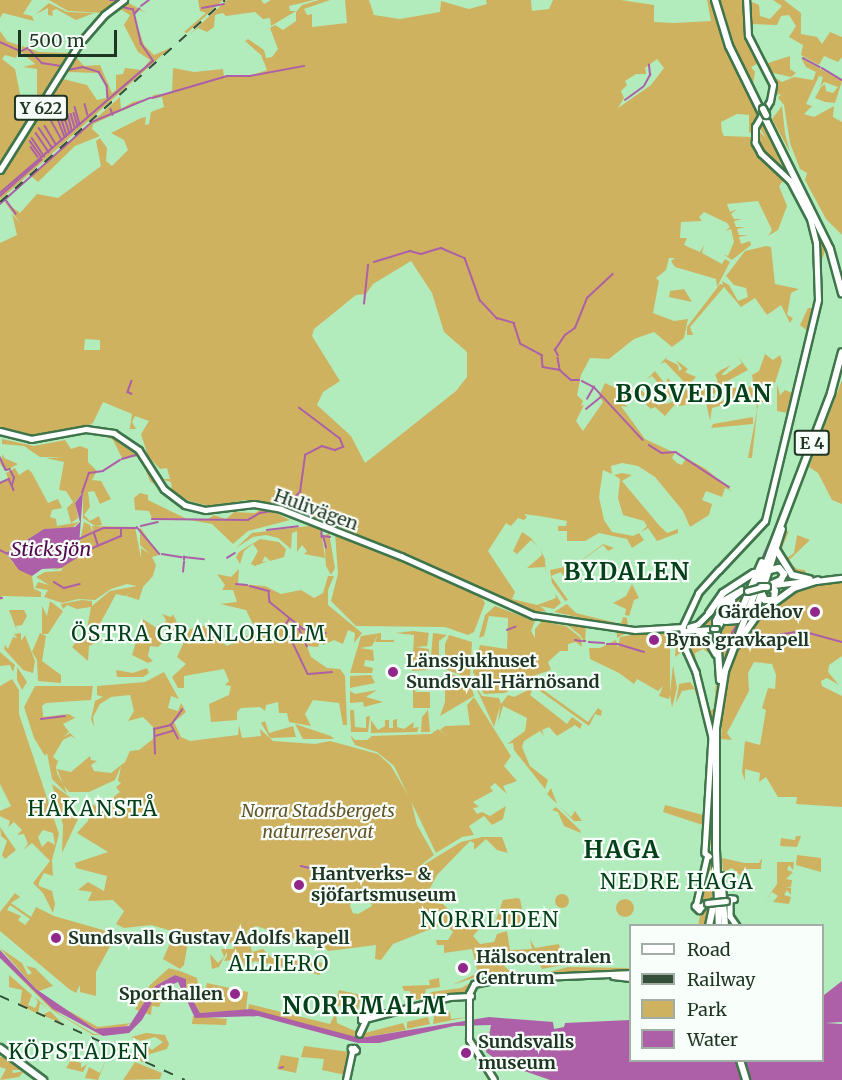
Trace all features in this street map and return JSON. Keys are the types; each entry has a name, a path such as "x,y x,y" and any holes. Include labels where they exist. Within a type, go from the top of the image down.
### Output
{"highway":[{"path":"716,0 729,39 830,249 842,293"},
{"path":"763,113 828,236 842,276"},
{"name":"E 4","path":"719,698 732,648 774,548 831,393 842,352"},
{"name":"E 4","path":"716,902 717,871 712,852 720,722 735,648 842,369"},
{"name":"E 4","path":"735,648 753,619 766,586 774,548 782,526"},
{"path":"774,548 789,572 810,579"},
{"name":"E 4","path":"757,570 774,548"},
{"name":"E 4","path":"766,586 781,580 783,572 777,567 768,573"},
{"path":"724,611 726,621 737,620 757,570"},
{"path":"709,613 723,593 757,570"},
{"name":"E 4","path":"753,619 794,588 818,580"},
{"name":"E 4","path":"721,924 716,902 712,852 719,698 717,617 725,603 746,590"},
{"path":"696,630 706,638 719,661"},
{"path":"710,924 716,902"},
{"path":"0,1049 43,1080"},
{"path":"740,1062 745,1080"}],"main road":[{"name":"Y 622","path":"0,170 80,44 104,15 124,0"},
{"path":"736,924 716,902 712,852 712,737 696,673 686,651 686,629 710,580 751,537 763,520 815,322 816,250 811,223 794,188 761,154 755,143 755,127 770,101 772,83 749,39 746,0"},
{"name":"Hulivägen","path":"0,431 31,439 86,429 114,433 139,450 164,489 185,505 205,510 247,504 273,507 401,556 519,610 589,625 643,630 715,629 724,611"},
{"path":"686,629 698,624 722,600 746,590 810,579 842,577"},
{"path":"766,586 842,577"},
{"path":"724,611 746,590"},
{"path":"609,975 622,977"},
{"path":"495,1080 491,1070 471,1045 470,995 476,982 505,979 629,976"},
{"path":"358,1034 365,1019 470,995 476,985 494,980 629,976"},
{"path":"388,1012 428,1003"},
{"path":"347,1080 354,1048"}],"green space":[{"path":"0,0 32,0 23,14 32,16 34,21 3,13 0,18"},
{"path":"49,0 119,0 104,13 68,11"},
{"path":"198,0 223,0 187,33 184,32 206,13 200,11"},
{"path":"227,0 261,0 264,4 271,0 314,0 289,6 290,11 296,11 271,26 270,18 263,19 255,12 226,16 223,13 215,15 214,27 207,32 198,28 189,35"},
{"path":"319,0 330,0 304,9 307,15 312,14 312,27 347,23 345,0 369,0 374,15 400,19 440,12 441,1 469,9 487,4 486,0 531,0 532,11 549,9 553,0 621,0 654,5 654,22 673,23 711,21 707,0 713,0 728,47 761,113 753,134 749,132 749,115 737,114 721,122 722,132 724,136 752,137 761,159 785,179 779,186 787,206 778,230 768,236 772,230 758,201 727,204 730,212 737,209 731,214 734,219 742,219 734,221 736,227 745,227 737,229 739,235 748,235 739,237 741,244 750,241 751,245 732,260 723,254 728,256 734,242 731,229 725,231 730,227 727,223 704,212 699,217 702,221 681,222 680,238 687,238 684,245 700,252 704,245 702,253 722,264 725,259 730,262 717,287 716,279 675,267 671,261 675,258 669,258 666,270 656,278 659,281 653,313 674,321 688,319 684,338 672,347 654,332 634,339 609,359 590,358 581,375 577,395 583,401 581,406 584,405 576,421 583,431 603,402 599,396 605,383 627,393 633,390 634,396 623,403 628,407 621,406 645,439 675,453 672,458 677,463 682,465 686,458 706,469 732,491 725,488 722,497 706,491 702,500 712,504 709,515 690,527 683,511 655,477 638,466 622,463 611,466 612,474 603,470 599,497 604,520 612,532 633,536 639,533 644,540 632,548 627,539 599,533 585,541 567,541 567,531 558,531 558,526 566,526 567,521 524,514 527,517 524,520 518,518 511,526 506,523 488,551 515,592 512,599 537,605 556,598 555,593 561,603 554,609 540,606 546,611 532,613 274,506 246,500 210,506 189,501 172,491 171,482 161,479 170,479 167,468 160,469 148,456 141,434 149,421 135,416 132,422 136,429 130,429 129,434 132,414 103,402 93,423 83,428 30,438 0,430 0,243 17,235 12,214 21,224 4,201 20,213 37,194 58,198 101,166 96,141 100,138 107,148 106,161 112,166 128,150 124,140 111,133 141,118 146,117 145,125 149,124 151,112 164,107 162,97 152,99 153,95 172,93 173,68 194,72 223,69 224,77 250,76 267,70 261,55 245,41 248,39 264,50 266,58 272,57 278,49 270,28 275,25 283,30 296,21 296,12 302,5","holes":["657,59 664,68 651,85 618,108 624,98 621,91 627,85 625,81 636,74 646,74 645,68","411,261 432,293 444,332 467,352 467,377 456,391 365,463 351,436 317,405 323,392 340,381 312,336 314,329 356,295 366,294 373,284","85,339 100,340 100,350 84,350"]},
{"path":"720,0 745,0 744,34 764,68 757,64 751,67 755,72 753,83 765,108 737,54"},
{"path":"773,0 784,0 801,13 801,34 817,37 822,44 830,32 842,37 842,57 838,62 824,56 819,65 801,55 803,45 789,37 796,26 789,15 781,16 777,25 750,24 750,1 759,5 760,16 770,19 782,6"},
{"path":"125,1 147,13 139,10 134,16 144,45 154,55 170,48 0,200 0,173 82,43 91,34 75,56 84,66 100,65 112,93 116,90 116,75 123,74 125,68 142,70 150,60 138,52 124,25 130,15 118,8","holes":["67,72 98,73 106,85 106,98 97,100 87,85 63,79"]},
{"path":"49,3 67,12 94,13 76,20 56,9 52,11 53,16 48,15 48,8 36,14"},
{"path":"0,31 7,41 21,46 16,58 5,55 2,59 15,69 21,99 30,110 37,102 37,69 23,67 35,64 21,52 22,46 39,52 71,53 0,164"},
{"path":"790,56 790,69 796,73 791,77 769,72 765,64"},
{"path":"801,58 842,81 835,103 825,102 815,98 821,87 825,84 826,91 833,93 838,87 824,82 820,87 823,77 819,76 806,104 812,106 804,114 814,117 834,106 833,117 842,122 842,235 826,219 805,180 807,173 800,169 790,143 784,105 778,98 781,94 774,95 773,76 782,82 794,77 813,80 816,72 806,67"},
{"path":"120,97 121,109 133,102 150,98 93,124 92,129 100,136 75,146 38,182 31,176"},
{"path":"782,106 785,133 790,152 772,119"},
{"path":"762,116 827,246 821,262 814,225 789,174 776,156 789,177 760,151 756,140 757,126 766,138 758,126"},
{"path":"771,247 775,284 799,289 791,293 787,315 793,318 790,323 781,305 767,315 755,298 741,307 724,287 690,327 693,335 687,335 687,327 720,284 723,285 722,281 729,285 738,301 748,297 746,288 734,285 726,276 745,251"},
{"path":"684,289 692,302 669,297 670,291"},
{"path":"808,308 815,308 810,333 800,325"},
{"path":"765,354 773,360 780,355 782,361 775,383 758,384 758,397 764,397 764,402 758,403 752,458 748,458 757,410 752,375 759,371"},
{"path":"737,355 748,370 718,386 724,389 711,395 717,399 713,401 716,404 727,399 726,394 718,397 735,387 739,393 752,384 754,396 712,408 710,421 706,402 679,406 678,401 665,416 655,407 651,409 644,403 647,398 637,393 642,386 640,389 658,405 663,403 661,400 666,404 674,401 652,376 647,379 655,371 665,384 668,378 680,394 686,389 693,396 718,381 715,375 721,370 731,365 721,375 725,375 742,363"},
{"path":"668,356 666,359 678,365 679,371 682,369 676,360 688,369 685,372 696,377 688,386 665,362 660,364"},
{"path":"842,380 842,504 832,500 818,473 809,467"},
{"path":"777,384 780,395 785,390 794,394 794,401 787,405 791,408 784,438 778,436 784,436 788,413 777,411"},
{"path":"753,417 753,424 711,428 713,424"},
{"path":"95,430 108,431 135,446 162,490 150,481 140,456 122,458 113,440"},
{"path":"2,439 34,446 65,440 71,449 80,446 88,449 88,462 97,471 92,480 101,481 111,499 100,504 94,491 88,492 90,507 84,515 90,521 99,516 102,525 95,526 83,518 83,492 75,502 78,518 71,523 67,508 73,502 66,491 59,490 64,462 46,458 65,457 40,457 24,446 2,444"},
{"path":"3,454 4,458 18,464 5,471 0,463"},
{"path":"15,468 19,475 28,469 32,473 48,503 58,499 62,508 52,510 50,517 56,519 57,526 79,522 72,528 44,529 6,553 13,563 32,576 34,589 41,592 41,597 2,596 0,601 0,482 8,478 6,473"},
{"path":"622,473 632,475 622,481 658,524 667,533 678,529 678,533 657,541 648,528 641,532 647,526 644,521 623,515 618,498 620,479 614,475"},
{"path":"140,493 148,495 148,500 189,520 152,519 149,511 135,510 134,498"},
{"path":"264,507 290,520 248,531 233,544 212,524 190,520 208,519 214,515 226,519 234,512 255,513"},
{"path":"84,522 90,525 93,533 92,526 135,527 141,558 141,548 150,554 140,545 140,527 159,555 152,557 156,565 153,576 143,587 139,600 126,596 131,592 125,596 116,594 101,622 98,634 102,640 89,646 88,661 72,647 87,629 91,607 77,609 67,605 63,609 61,604 82,600 92,601 92,606 110,591 137,586 127,584 111,589 95,600 78,599 62,603 44,597 48,590 35,588 38,582 49,585 36,577 45,572 61,571 63,568 53,570 88,551 79,546"},
{"path":"309,526 321,529 325,558 304,554 307,551 302,545 297,552 297,531 292,533 291,549 278,538 266,535 253,537 236,548 252,533"},
{"path":"789,531 782,548 787,558 794,553 797,535 810,540 788,561 797,569 805,570 807,577 797,576 782,562 779,548 784,533"},
{"path":"522,532 531,538 537,546 531,540 517,554 513,551"},
{"path":"329,533 335,568 331,575 326,566 324,536"},
{"path":"335,533 480,595 485,603 474,632 468,635 445,627 356,626 331,601 338,574"},
{"path":"260,539 279,542 286,549 284,557 270,561 265,556 262,562 268,561 255,566 251,564 258,551 253,544 244,551 240,564 236,557 239,552"},
{"path":"603,544 614,548 608,551 603,545 562,575 561,572 551,576 568,600 565,601 552,583 550,570 575,565"},
{"path":"540,549 545,559 546,574 545,567 527,568 542,555"},
{"path":"765,558 730,648 721,680 718,629 724,619 733,623"},
{"path":"239,569 238,584 265,586 281,594 301,590 314,598 323,593 328,576 334,576 328,590 328,605 362,633 354,643 355,633 348,630 343,644 334,640 323,645 321,639 318,647 307,646 311,657 327,668 340,669 345,676 347,725 343,725 339,703 313,700 305,714 311,726 289,722 287,713 279,713 278,702 266,705 265,711 260,707 241,708 237,712 237,720 211,722 209,704 229,695 231,686 225,685 229,681 224,669 184,676 184,688 178,688 172,677 186,664 177,657 190,629 209,625 221,628 219,639 227,646 261,629 257,620 258,624 253,624 246,610 220,604 237,602 233,590 222,590 225,585 217,574 231,577"},
{"path":"842,579 842,656 829,665 828,672 839,685 827,678 821,681 822,686 842,696 842,807 796,804 797,797 778,797 766,777 759,782 760,773 745,769 745,781 742,772 745,741 760,745 766,710 762,708 768,688 775,689 776,675 772,664 754,662 748,673 749,691 727,733 732,740 721,739 724,695 736,649 753,620 803,585"},
{"path":"632,584 639,598 634,600 629,616 625,615 626,609 613,603 626,596"},
{"path":"747,593 739,615 730,622 725,613 732,602"},
{"path":"726,598 714,628 691,628 719,603"},
{"path":"50,601 63,611 48,634 42,634 42,606 47,616"},
{"path":"567,604 576,613 621,624 623,617 627,618 628,628 554,612"},
{"path":"495,606 535,621 531,631 535,638 535,629 542,621 566,626 581,638 582,647 576,642 568,644 568,651 560,651 548,662 551,670 530,677 505,693 484,694 473,672 480,645 507,649 508,618 489,616 484,636 479,638 485,615"},
{"path":"9,610 24,610 27,616 22,625 16,626 17,631"},
{"path":"162,614 171,617 173,614 179,627 174,630 164,627 166,620"},
{"path":"143,619 158,629 158,624 161,626 158,636 163,642 158,647 150,646 148,656 153,661 148,663 132,655"},
{"path":"566,624 586,626 585,643 580,635"},
{"path":"593,626 681,631 684,650 675,657 676,644 670,639 670,693 673,665 677,688 672,708 670,695 669,699 659,696 663,686 658,691 637,679 634,684 619,673 590,659 589,648 600,648 616,640 618,648 620,637 646,632 629,631 617,638 617,631"},
{"path":"393,631 381,633 381,640 394,640 394,642 375,642 378,634 372,646 360,648 373,650 374,661 365,660 364,666 373,668 372,673 350,673 361,636"},
{"path":"414,631 429,633 427,646 416,647 429,649 428,670 412,671 414,635 395,633"},
{"path":"693,631 706,638 718,661 714,847 709,845 713,742 709,712 714,708 717,670 714,657 703,649 695,653 697,671 686,638"},
{"path":"21,633 21,641 25,635 35,661 33,673 23,670 4,649 5,645 8,649 13,637 17,638 14,634"},
{"path":"40,633 46,636 42,661 61,675 61,683 38,681 37,660 32,652"},
{"path":"433,633 447,635 439,641 439,668 438,659 431,656"},
{"path":"449,635 472,642 470,679 445,669 445,644"},
{"path":"0,652 15,665 13,672 10,665 0,666"},
{"path":"17,667 27,682 22,690 17,680"},
{"path":"147,668 149,673 143,677 117,677 116,670 133,673"},
{"path":"445,671 470,682 474,696 440,716 445,702"},
{"name":"Norra Stadsbergets naturreservat","path":"164,672 179,699 171,696 168,708 178,711 181,703 186,712 174,722 181,737 190,741 238,735 239,725 242,738 261,736 260,729 273,741 315,744 330,741 378,754 391,766 411,800 417,825 434,855 415,870 461,842 482,837 502,837 508,853 497,850 486,839 474,850 474,843 470,841 437,875 426,896 416,893 426,901 443,904 454,915 453,920 393,944 381,960 375,959 376,945 328,951 323,945 305,947 304,942 256,926 247,931 252,952 263,949 271,957 322,963 320,975 255,961 245,967 241,959 224,961 227,952 219,967 212,969 210,954 218,963 224,957 221,949 233,949 235,945 216,936 204,940 197,932 189,936 184,965 180,969 163,959 175,932 151,925 124,928 116,924 124,911 113,900 88,901 92,892 78,890 88,882 104,891 107,876 76,868 75,863 108,852 77,833 88,821 92,804 99,808 120,792 116,787 121,783 118,781 121,766 115,780 89,792 69,792 64,786 67,794 52,779 47,753 45,756 34,738 24,707 35,686 93,686 91,700 46,703 42,706 43,717 69,714 75,718 63,724 69,732 63,737 70,733 76,739 71,736 63,740 53,757 58,761 56,767 57,773 63,784 57,769 71,772 90,756 91,760 97,761 91,765 94,771 111,773 125,762 130,751 139,750 153,739 155,729 143,717 128,721 134,711 130,695 111,697 100,704 93,717 94,727 91,719 95,701 103,697 97,695 97,686 145,682","holes":["367,888 372,906 358,914 353,913 350,906 352,893"]},
{"path":"371,675 375,683 350,688 350,676"},
{"path":"12,679 19,690 19,714 59,834 52,860 53,876 44,873 39,882 39,886 52,891 55,904 53,913 43,893 33,883 50,861 32,843 23,850 28,844 24,834 17,835 22,830 14,822 8,827 10,821 0,816 0,811 11,806 0,784 0,686","holes":["43,830 53,833 55,845 48,841 42,847 38,837"]},
{"path":"535,680 539,687 588,722 598,708 602,711 601,716 595,714 589,726 540,691"},
{"path":"690,682 695,689 700,703 694,689 682,691 676,703 679,684"},
{"path":"474,683 482,696 499,698 501,704 508,695 514,697 534,687 530,695 567,724 572,717 582,724 580,729 575,725 557,736 549,727 542,730 544,736 540,731 524,741 522,747 530,766 548,780 545,789 514,750 513,743 507,744 525,731 527,718 503,706 498,723 500,706 494,727"},
{"path":"413,688 416,692 430,692 430,708 413,708"},
{"path":"377,690 366,697 383,702 364,707 363,702 350,703 350,691 355,694"},
{"path":"474,697 511,756 504,766 517,781 503,786 507,794 495,783 490,787 493,791 473,802 479,807 473,808 477,814 482,812 490,816 506,806 503,819 492,825 484,816 469,826 474,835 462,837 436,853 394,766 377,752 355,745 350,735 355,740 367,740 372,736 431,734 438,729 448,737 440,730 445,726 470,725 467,705"},
{"path":"350,710 354,710 355,727 366,728 366,717 370,716 368,732 351,732"},
{"path":"428,710 430,732 421,732 422,717"},
{"path":"397,719 397,727 404,729 414,722 413,728 419,727 417,732 371,733 371,720 378,730 385,726 385,720 389,720 389,728 393,728 393,720"},
{"path":"265,721 269,733 293,726 296,737 270,738 261,723"},
{"path":"295,724 331,736 334,739 303,739"},
{"path":"52,784 71,798 73,805 68,810 78,819 62,853 63,825"},
{"path":"551,788 557,804 547,794"},
{"path":"557,804 571,817 575,811 582,821 574,821"},
{"path":"665,805 707,816 706,826 663,812"},
{"path":"556,807 581,833 564,826 558,812 552,810"},
{"path":"0,827 16,850 5,859 2,855 7,841 1,836"},
{"path":"796,836 801,836 797,847 780,846 781,838 795,840"},
{"path":"713,852 712,901 699,901 699,895"},
{"path":"797,855 821,858 821,872 796,865"},
{"path":"722,858 745,863 759,863 762,858 761,869 746,869 740,875 732,868 723,872"},
{"path":"777,862 794,862 793,870 789,865 787,870 793,872 786,879 792,880 791,887 785,887 791,888 791,895 787,890 784,895 791,897 789,904 773,902 778,896 772,892 765,901 777,884"},
{"path":"15,893 20,897 11,903 31,917 36,907 54,916 103,930 114,939 96,972 96,996 80,992 80,985 76,993 69,989 0,931 0,912","holes":["10,905 30,919 25,925 18,920 21,916 7,910"]},
{"path":"562,894 567,896 569,901 567,906 562,908 557,906 555,901 557,896"},
{"path":"520,899 525,925 506,929 504,922 494,925 503,900"},
{"path":"625,899 631,902 634,908 631,914 625,917 619,914 616,908 619,902"},
{"path":"712,904 708,924 698,924 701,910"},
{"path":"460,918 467,920 470,928 480,928 473,936 480,944 494,942 497,934 507,931 510,950 532,949 530,939 535,948 559,944 563,965 542,969 535,955 516,956 504,966 511,972 488,973 452,985 478,973 472,949 444,953 444,945 437,945 436,940 448,940 453,932 449,928"},
{"path":"0,948 22,963 28,975 32,973 26,966 35,968 53,986 39,991 36,989"},
{"path":"0,958 61,1015 94,1034 115,1034 93,1035 52,1010"},
{"path":"168,966 197,978 199,992 205,990 207,983 248,992 246,1010 200,1013 186,988 186,979 175,975 155,986 139,1011 135,1009 150,985 169,968 181,972"},
{"path":"568,967 629,968 629,973 480,980 542,974"},
{"path":"9,975 32,995 28,1005 35,1008 38,1002 35,997 47,1008 40,1003 38,1014 20,1005 22,990 9,987"},
{"path":"439,978 440,987 426,989 424,999 411,1000 410,991 404,991 402,986 430,985 429,980"},
{"path":"472,982 466,993 428,997 431,992 461,988"},
{"path":"167,985 162,996 155,999 161,1002 159,1007 152,1006 151,1015 145,1013 157,992"},
{"path":"339,990 361,995 358,1010 335,1005"},
{"path":"249,1004 330,1024 336,1012 337,1023 355,1031 355,1037 248,1009"},
{"path":"60,1006 98,1027 131,1023 121,1029 95,1029"},
{"path":"50,1011 62,1023 71,1027 42,1015"},
{"path":"450,1012 451,1019 468,1017 433,1024 434,1016"},
{"path":"193,1016 227,1019 226,1025 192,1024"},
{"path":"428,1017 430,1024 407,1029 407,1022"},
{"path":"403,1023 406,1030 360,1038 361,1034"},
{"path":"146,1033 165,1035 169,1044 167,1049 150,1054 143,1062 137,1060 140,1048 144,1047 142,1042 152,1050 163,1042 155,1037 141,1041 131,1037"},
{"path":"304,1046 350,1052 345,1075 322,1070 324,1059 301,1057"},
{"path":"0,1052 24,1070 12,1070 13,1073 24,1071 19,1077 0,1080 6,1069 0,1067 0,1057 5,1056"},
{"path":"281,1055 299,1058 296,1073 277,1069"},
{"path":"107,1057 98,1080 85,1078 89,1067 100,1073"},
{"path":"71,1060 81,1063 81,1068 87,1064 83,1072 66,1068"},
{"path":"135,1062 162,1073 160,1079 123,1080"}],"water":[{"name":"Sticksjön","path":"83,492 79,545 88,551 61,568 42,569 32,576 19,570 6,553 44,529 75,527 80,522 75,503"},
{"path":"0,950 36,989 95,1029 129,1026 155,986 175,975 186,979 186,988 200,1013 251,1009 360,1038 489,1017 553,1022 554,1029 564,1027 565,1023 629,1020 629,1062 824,1062 824,995 842,981 842,1022 825,1023 842,1024 842,1080 550,1080 499,1062 486,1052 491,1025 454,1026 379,1043 358,1043 258,1016 195,1018 178,982 159,990 142,1020 129,1033 103,1036 53,1009 0,958"}],"waterway":[{"path":"141,6 149,0"},
{"path":"202,8 224,4"},
{"path":"0,193 153,61 141,44 133,10 121,7"},
{"path":"135,13 139,9"},
{"path":"0,42 20,51"},
{"path":"22,51 28,48 42,63 61,66"},
{"path":"803,58 820,67"},
{"path":"644,86 650,75 649,65"},
{"path":"152,98 227,76 250,76 304,66"},
{"path":"68,70 83,67 99,72 107,86 108,98"},
{"path":"822,68 842,80"},
{"path":"625,100 643,87"},
{"path":"92,122 150,98"},
{"path":"85,104 88,115"},
{"path":"75,107 80,124"},
{"path":"111,109 113,115"},
{"path":"74,113 78,126"},
{"path":"68,114 72,130"},
{"path":"71,114 75,127"},
{"path":"64,115 70,133"},
{"path":"61,117 67,135"},
{"path":"58,119 65,137"},
{"path":"51,120 62,140"},
{"path":"0,204 92,122"},
{"path":"45,126 56,144"},
{"path":"39,128 52,147"},
{"path":"36,133 49,152"},
{"path":"32,138 44,156"},
{"path":"30,141 41,156"},
{"path":"31,147 38,157"},
{"path":"0,196 41,160"},
{"path":"6,200 16,214"},
{"path":"374,262 410,251 421,254 441,248 465,258 480,300 497,318 514,323 521,344 542,355 543,367 560,370 571,380 579,380"},
{"path":"364,304 368,265"},
{"path":"558,356 555,350 565,335 575,328 587,298 613,274"},
{"path":"558,358 560,369"},
{"path":"132,381 128,392 132,394"},
{"path":"582,381 594,387 643,440"},
{"path":"587,399 594,387"},
{"path":"586,409 601,397"},
{"path":"283,507 300,492 305,455 322,446 335,450 343,447 340,439 299,408"},
{"path":"649,445 662,453 676,452"},
{"path":"677,453 729,487"},
{"path":"122,459 136,455"},
{"path":"0,457 6,470 10,469"},
{"path":"82,493 89,473 103,471 120,460"},
{"path":"11,471 14,477"},
{"path":"12,485 14,478"},
{"path":"0,483 9,479 14,490"},
{"path":"152,519 248,520 260,513 278,510"},
{"path":"762,559 781,515"},
{"path":"141,526 158,522"},
{"path":"267,530 298,526"},
{"path":"137,527 160,554"},
{"path":"94,532 104,528 136,528"},
{"path":"88,550 121,536 121,529"},
{"path":"322,530 322,537"},
{"path":"94,532 98,544"},
{"path":"79,539 92,533"},
{"path":"326,548 323,536 330,537"},
{"path":"0,550 6,553"},
{"path":"227,558 235,553"},
{"path":"162,554 182,557"},
{"path":"184,560 184,557 204,559"},
{"path":"183,572 184,562"},
{"path":"54,582 64,588 80,584"},
{"path":"236,584 247,585"},
{"path":"250,586 269,591"},
{"path":"269,593 270,602 285,614"},
{"path":"286,615 303,629 326,633"},
{"path":"290,619 285,626 308,674"},
{"path":"724,665 732,633 740,620"},
{"path":"507,630 515,627"},
{"path":"299,628 307,646"},
{"path":"763,637 767,644 777,635 802,631 842,642"},
{"path":"575,640 581,641"},
{"path":"589,642 604,643"},
{"path":"607,644 617,644"},
{"path":"618,644 644,652"},
{"path":"309,674 332,672"},
{"path":"178,739 171,725 182,710"},
{"path":"41,719 65,716"},
{"path":"155,754 154,729 171,725"},
{"path":"155,736 173,731"},
{"path":"301,866 327,872 336,870"}],"railway":[{"path":"0,202 225,0"},
{"path":"0,996 185,1080"}],"place":[{"name":"Gärdehov","path":"815,612"},
{"name":"Byns gravkapell","path":"654,640"},
{"name":"Länssjukhuset Sundsvall-Härnösand","path":"393,672"},
{"name":"Hantverks- & sjöfartsmuseum","path":"299,885"},
{"name":"Sundsvalls Gustav Adolfs kapell","path":"56,938"},
{"name":"Hälsocentralen Centrum","path":"463,968"},
{"name":"Sporthallen","path":"235,994"},
{"name":"Sundsvalls museum","path":"466,1053"}],"district":[{"name":"BOSVEDJAN","path":"694,394"},
{"name":"BYDALEN","path":"627,572"},
{"name":"ÖSTRA GRANLOHOLM","path":"199,634"},
{"name":"HÅKANSTÅ","path":"93,809"},
{"name":"HAGA","path":"622,850"},
{"name":"NEDRE HAGA","path":"677,882"},
{"name":"NORRLIDEN","path":"490,920"},
{"name":"ALLIERO","path":"279,964"},
{"name":"NORRMALM","path":"365,1006"},
{"name":"KÖPSTADEN","path":"79,1052"}]}
